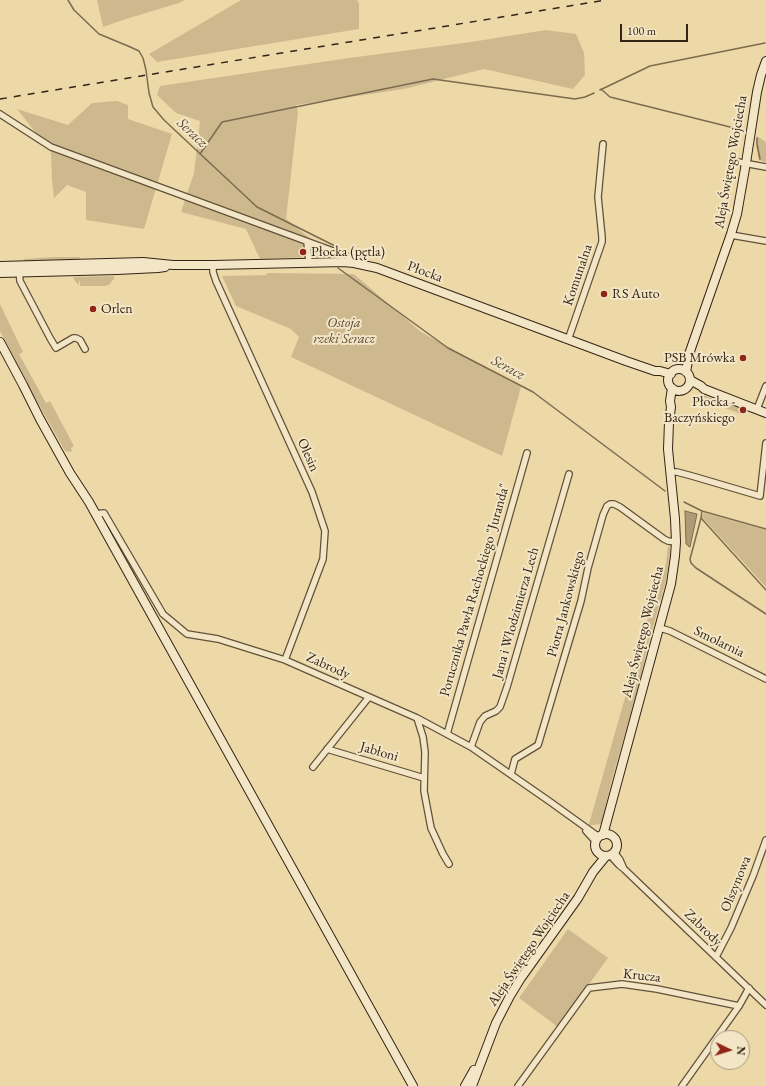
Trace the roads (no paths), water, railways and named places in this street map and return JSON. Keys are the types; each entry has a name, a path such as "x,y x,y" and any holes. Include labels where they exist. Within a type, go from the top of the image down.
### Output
{"street":[{"name":"Aleja Świętego Wojciecha","path":"682,371 688,361 688,357 731,235 736,214 742,163 761,75 766,61"},
{"path":"0,114 51,147 352,258 364,264"},
{"name":"Komunalna","path":"568,340 602,242 598,197 603,144"},
{"path":"742,163 766,166"},
{"path":"731,235 766,241"},
{"path":"307,242 309,263"},
{"name":"Płocka","path":"0,273 19,269 116,266 143,262 173,265 327,262 364,264 568,340 655,371 660,371 678,383 704,390 766,412"},
{"name":"Olesin","path":"213,265 213,272 216,281 312,492 325,531 323,559 285,660"},
{"name":"Płocka","path":"0,266 19,269"},
{"path":"19,269 20,281 56,348 73,338 76,338 80,340 85,349"},
{"path":"0,337 23,385 38,407 64,452 95,514 413,1086"},
{"path":"0,342 8,355"},
{"path":"675,371 682,371 689,376 678,383 675,371"},
{"name":"Aleja Świętego Wojciecha","path":"602,837 671,584 676,542 668,433 671,407 670,401 678,383"},
{"path":"757,409 766,386"},
{"path":"671,472 692,476 763,497 766,443"},
{"name":"Porucznika Pawła Rachockiego \"Juranda\"","path":"447,734 527,453"},
{"name":"Jana i Włodzimierza Lech","path":"471,747 480,722 485,716 496,711 500,707 569,474"},
{"name":"Piotra Jankowskiego","path":"511,774 515,759 538,745 581,601 588,568 607,506 614,504 620,507 664,539 676,542"},
{"name":"Zabrody","path":"95,514 104,513 163,614 187,634 218,639 285,660 417,718 471,747 549,801 582,826 602,837"},
{"name":"Smolarnia","path":"660,628 670,631 766,679"},
{"name":"Jabłoni","path":"313,767 369,697"},
{"path":"417,718 424,737 424,792 430,828 443,854 450,864"},
{"name":"Jabłoni","path":"327,749 424,778"},
{"path":"602,837 615,840 616,843 616,849 607,854 595,848 602,837"},
{"name":"Olszynowa","path":"716,957 731,928 753,876 766,840"},
{"name":"Aleja Świętego Wojciecha","path":"472,1086 501,1012 510,996 521,978 578,898 593,872 607,854"},
{"name":"Zabrody","path":"607,854 620,860 624,869 766,1005"},
{"name":"Krucza","path":"518,1086 589,988 622,984 657,989 739,1006"},
{"path":"682,1086 739,1006 749,988"},
{"path":"465,1086 486,1048"}],"waterway":[{"name":"Seracz","path":"68,0 74,10 99,34 139,51 143,58 153,107 164,120 257,207 335,246 337,250"},
{"path":"600,90 650,66 765,43"},
{"path":"200,154 222,122 433,79 575,99 594,93"},
{"path":"601,89 610,97 738,129 747,133"},
{"path":"757,138 760,159"},
{"name":"Seracz","path":"338,268 448,348 533,392 665,491"},
{"name":"Seracz","path":"684,502 702,511 766,529"},
{"path":"702,511 701,518 766,590"},
{"path":"701,518 690,559 691,563 696,568 766,614"}],"railway":[{"path":"0,99 606,0"}],"place":[{"name":"Płocka (pętla)","path":"303,252"},
{"name":"RS Auto","path":"604,294"},
{"name":"Orlen","path":"93,309"},
{"name":"PSB Mrówka","path":"743,358"},
{"name":"Płocka - Baczyńskiego","path":"743,410"}],"park label":[{"name":"Ostoja rzeki Seracz","path":"344,332"}]}
